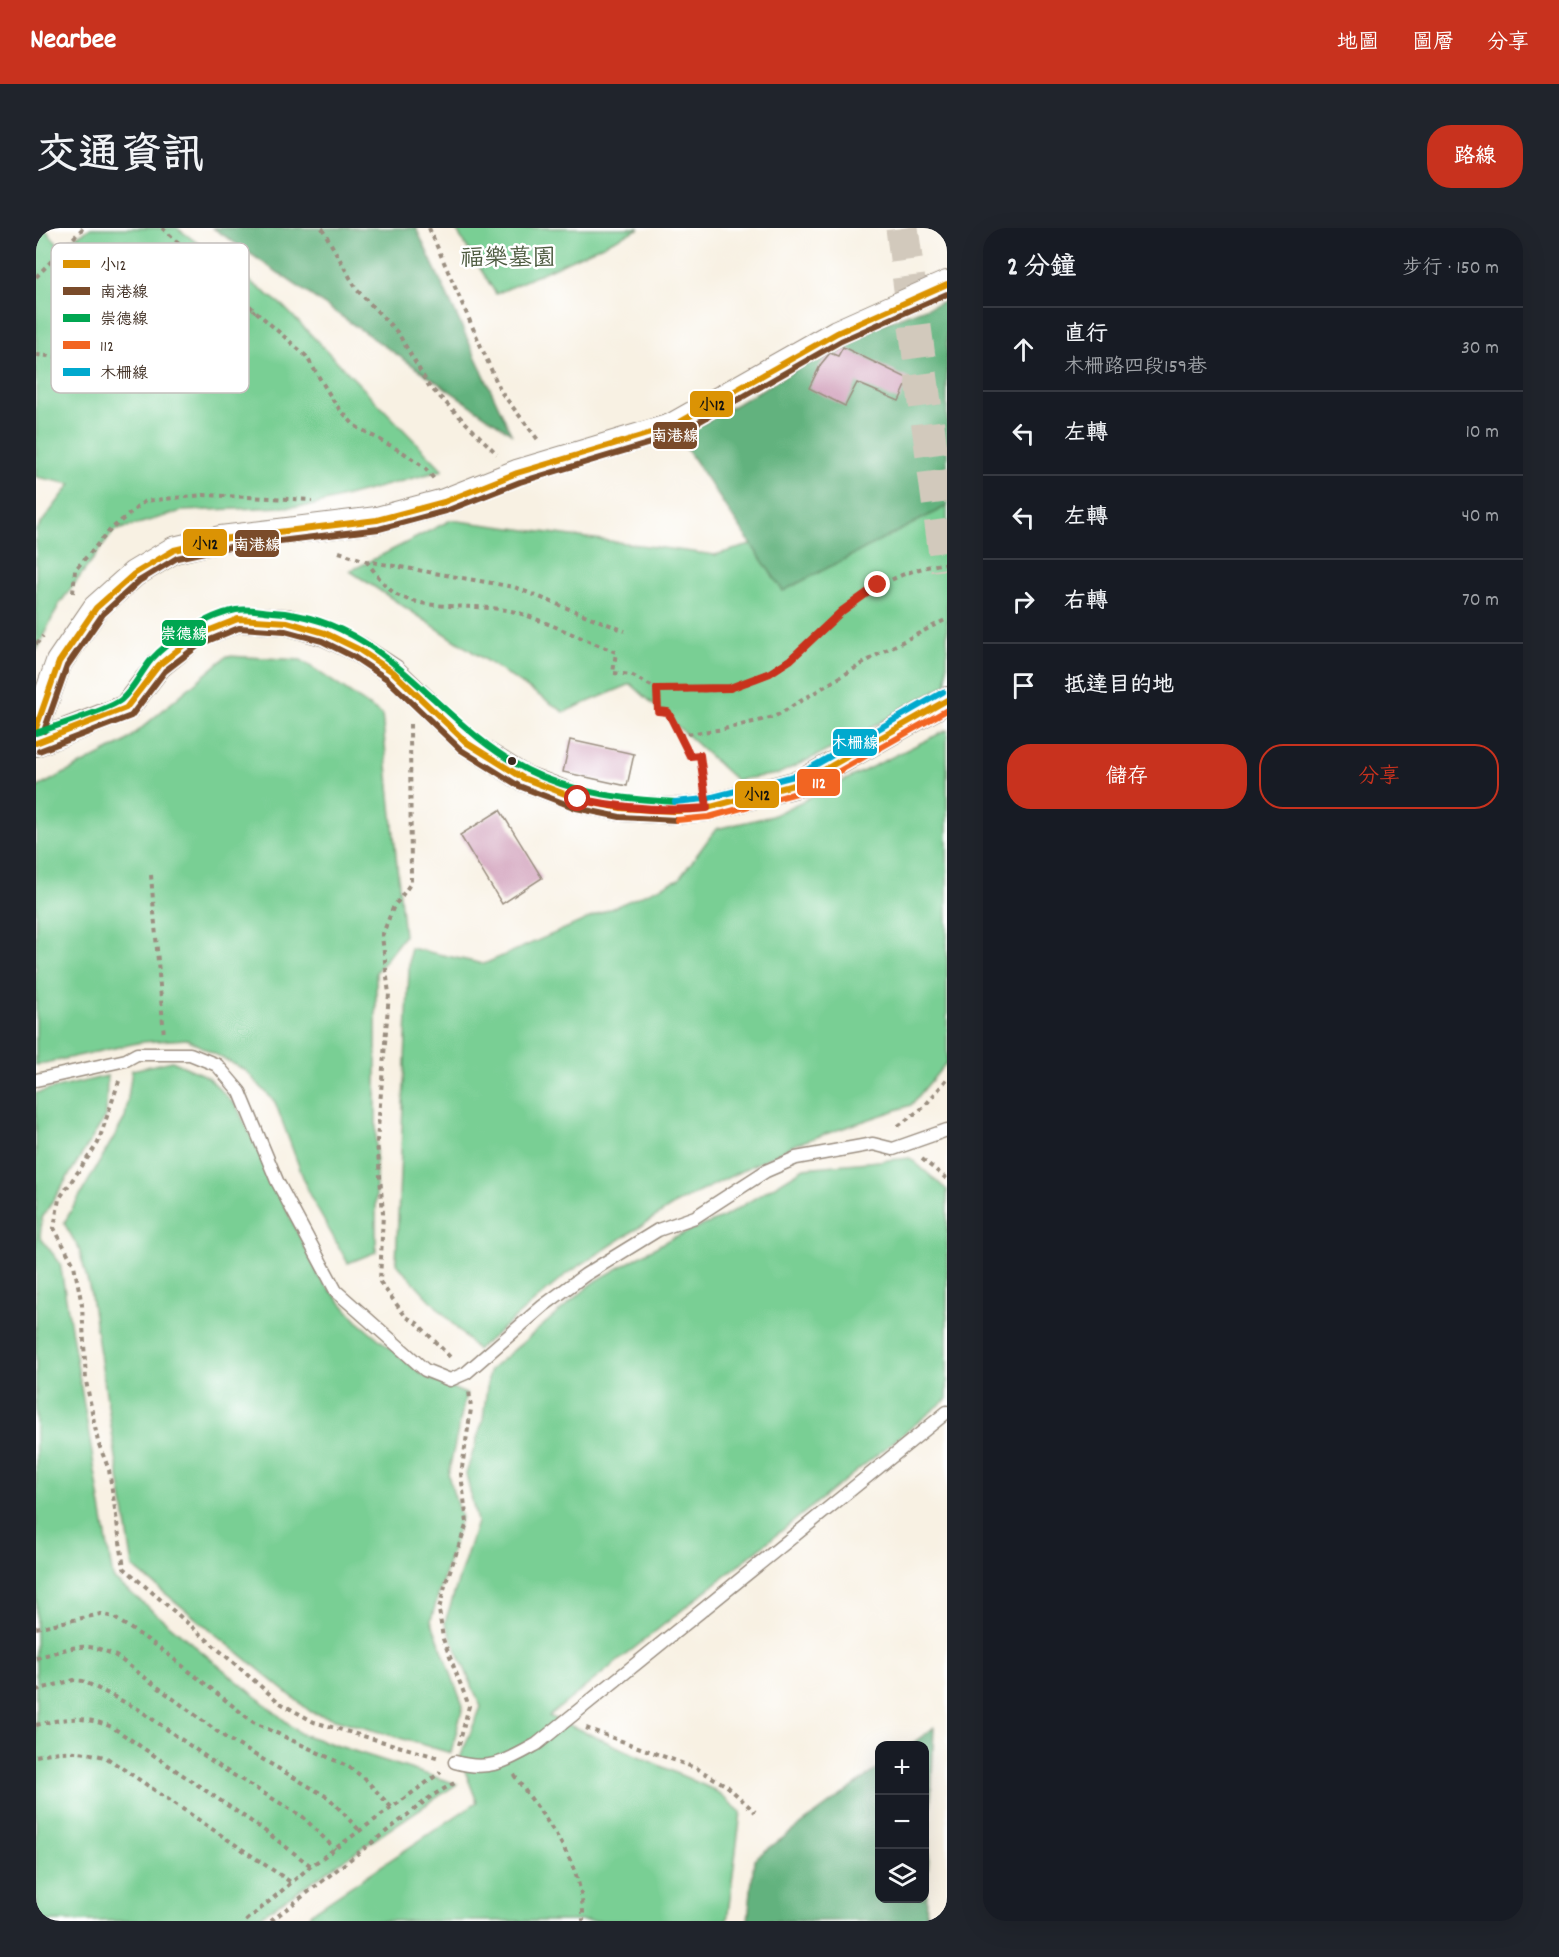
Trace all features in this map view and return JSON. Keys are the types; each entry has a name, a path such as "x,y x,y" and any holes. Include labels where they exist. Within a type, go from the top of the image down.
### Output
{"street":[{"path":"36,728 59,662 96,608 134,574 174,550 221,539 377,520 444,502 517,473 671,427 837,333 947,284"},
{"path":"36,742 126,708 159,665 195,636 238,619 287,622 325,633 358,648 393,672 467,743 523,778 578,799 621,808 676,811 707,808 801,783 947,700"}],"lane":[{"path":"36,1080 132,1057 190,1054 217,1065 240,1092 277,1180 336,1291 425,1370 450,1380 466,1373 543,1306 585,1275 658,1230 695,1216 766,1170 796,1158 873,1144 893,1149 947,1130"},
{"path":"455,1762 473,1767 506,1762 537,1744 947,1412"}],"path":[{"path":"69,243 83,228"},
{"path":"162,228 179,243"},
{"path":"322,228 357,290 398,333 429,386 517,473"},
{"path":"429,228 501,392 538,440 546,465"},
{"path":"36,277 51,261"},
{"path":"249,305 306,356 336,405 355,426 424,467 437,484 444,502"},
{"path":"249,315 255,310"},
{"path":"36,355 51,356"},
{"path":"331,553 342,552 366,561 514,587 626,631"},
{"path":"366,561 384,584 400,597 445,606 480,605 519,613 616,652 613,673 631,675 657,689 730,688 770,673 790,660 842,611 878,585 904,573 947,563"},
{"path":"679,735 724,729 774,717 882,652 947,619"},
{"path":"657,689 658,711 668,712 690,756 700,755 707,808"},
{"path":"151,875 164,1036 137,1042 98,1143 59,1199 54,1228 74,1265 82,1305 86,1381 98,1442 109,1470 124,1568 280,1703 314,1722 455,1762"},
{"path":"873,1144 924,1107 947,1079"},
{"path":"905,1146 947,1179"},
{"path":"36,1628 101,1614 113,1617 160,1648 253,1722 349,1767 364,1778 392,1808"},
{"path":"36,1658 87,1645 98,1646 116,1656 226,1738 329,1798 360,1831"},
{"path":"36,1690 74,1680 83,1681 138,1708 222,1768 303,1817 335,1849"},
{"path":"36,1725 62,1719 88,1718 112,1727 261,1828 311,1866"},
{"path":"565,1720 698,1769 727,1786 755,1812"},
{"path":"36,1756 60,1750 77,1751 107,1758 292,1883"},
{"path":"506,1762 566,1850 578,1874 584,1902 583,1921"},
{"path":"271,1921 433,1796 457,1782 473,1767"}],"green space":[{"path":"36,228 44,228 57,243 51,243 51,393 249,393 249,281 282,305 443,470 310,506 182,511 114,531 60,603 36,650 36,530 71,484 36,477"},
{"path":"91,228 177,228 197,243 65,243"},
{"path":"213,228 416,228 511,433 249,253 249,243 235,243"},
{"name":"福樂墓園","path":"455,228 640,228 496,294"},
{"path":"947,300 947,506 783,591 679,438 858,333"},
{"path":"947,490 947,684 848,741 778,774 736,780 631,684 564,712 350,571 451,520 715,555"},
{"path":"227,656 301,660 382,715 404,936 376,972 376,1252 348,1263 310,1196 275,1102 245,1070 187,1039 142,1042 36,1065 36,788 125,742"},
{"path":"947,730 947,1062 911,1105 796,1144 675,1204 568,1273 477,1350 396,1263 410,948 484,964 679,879 716,829 772,816"},
{"path":"172,1061 208,1077 237,1107 319,1277 357,1321 424,1376 466,1394 448,1475 461,1518 431,1620 463,1706 451,1753 311,1712 133,1567 90,1290 79,1249 64,1223 125,1118 132,1070"},
{"path":"107,1076 106,1116 42,1218 40,1237 60,1263 113,1578 301,1734 457,1784 253,1921 36,1921 36,1093"},
{"path":"910,1158 947,1190 947,1399 549,1716 714,1790 741,1812 727,1921 306,1921 311,1913 477,1802 460,1758 481,1707 445,1622 477,1522 466,1474 483,1420 489,1371 594,1282 670,1239 724,1217 804,1168"},
{"path":"934,1728 929,1849 929,1741 916,1741"},
{"path":"875,1771 875,1903 927,1903 926,1921 748,1921 754,1859"}],"building":[{"path":"843,347 909,379 899,401 857,383 845,406 809,388 821,364 830,353 838,356"},
{"path":"570,740 634,754 627,786 563,772"},
{"path":"500,810 542,878 502,904 460,835"}],"tunnel":[{"path":"902,228 947,570"}],"transit line":[{"name":"小12","path":"36,728 59,662 96,608 134,574 174,550 221,539 377,520 444,502 517,473 671,427 837,333 947,284"},
{"name":"南港線","path":"44,731 67,666 103,614 139,581 177,558 223,548 379,529 446,511 520,482 674,436 841,341 947,294"},
{"name":"崇德線","path":"36,733 94,713 121,700 159,652 202,622 240,609 273,612 313,619 348,633 379,652 494,750 527,770 581,790 676,802"},
{"name":"小12","path":"36,743 126,708 159,665 195,636 238,619 287,622 325,633 358,649 393,672 467,743 523,778 578,799 621,808 676,811 707,808 801,783 947,700"},
{"name":"南港線","path":"39,751 131,716 165,671 200,644 239,628 285,631 322,641 354,657 387,679 461,750 519,786 576,808 620,817 676,820"},
{"name":"木柵線","path":"675,802 705,799 798,775 943,692"},
{"name":"112","path":"677,820 709,817 804,791 947,710"}],"route":[{"path":"578,799 621,808 676,811 707,808 700,755 690,756 668,712 658,711 657,689 730,688 770,673 790,660 842,611 878,585"}]}
